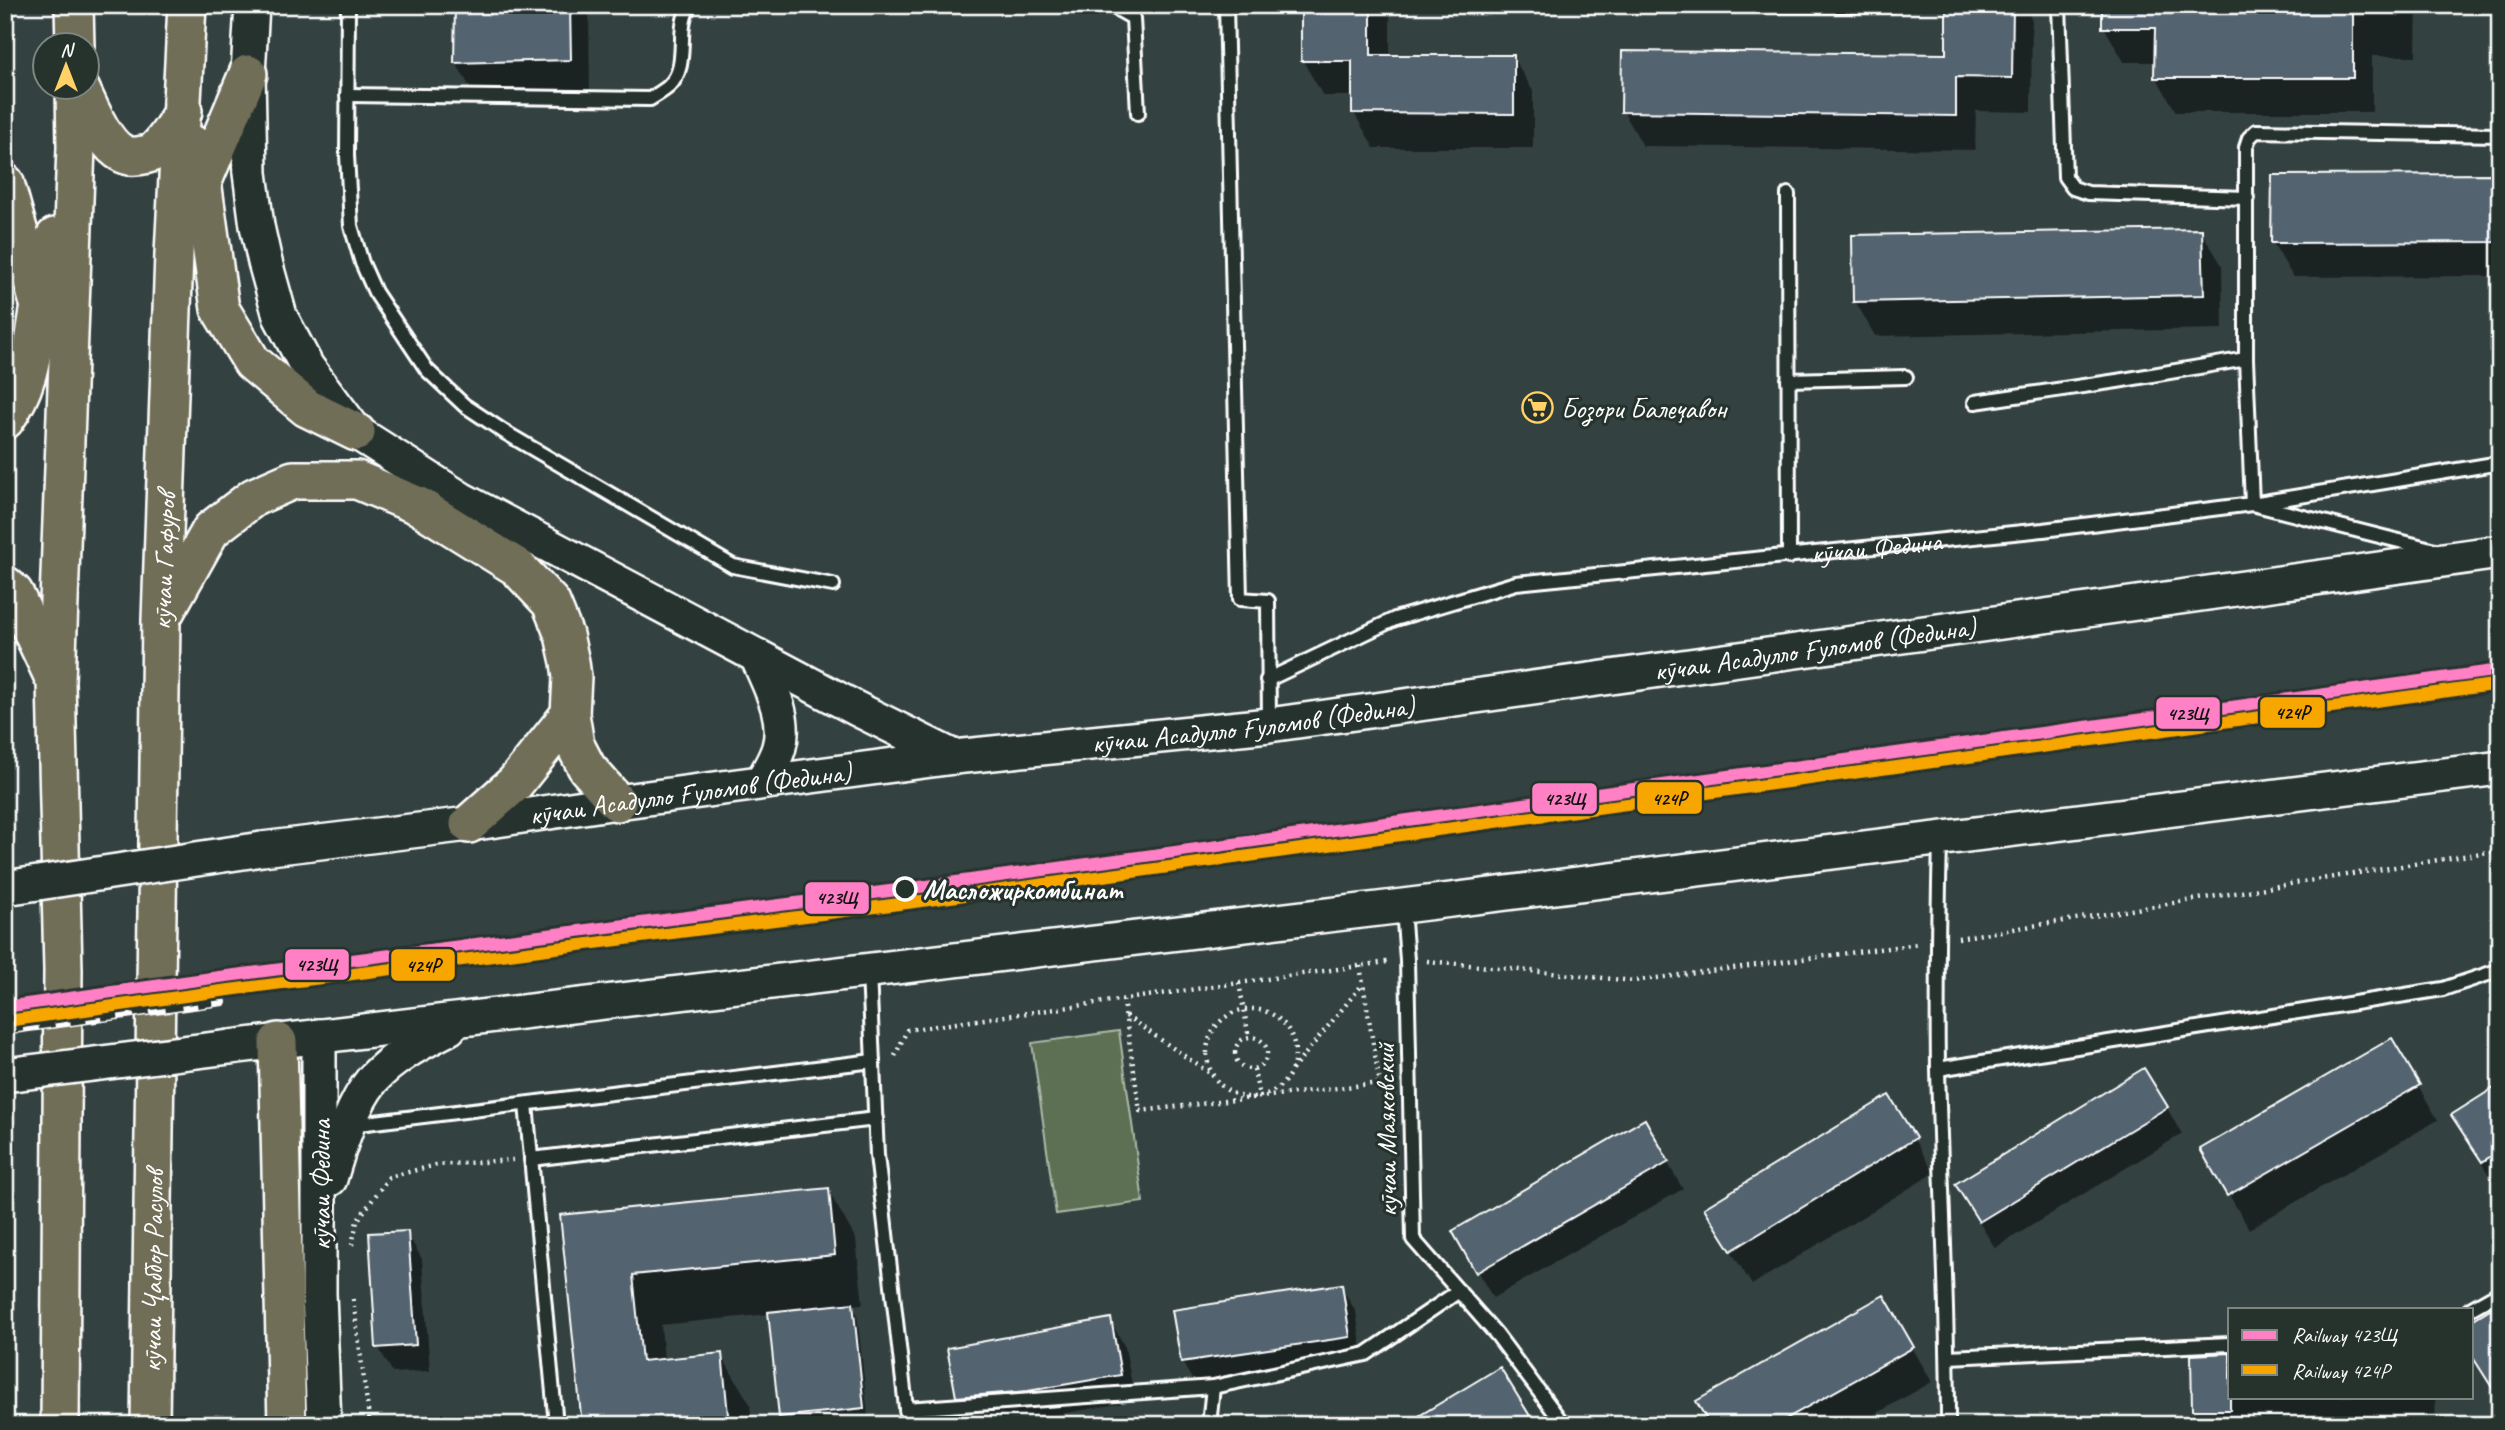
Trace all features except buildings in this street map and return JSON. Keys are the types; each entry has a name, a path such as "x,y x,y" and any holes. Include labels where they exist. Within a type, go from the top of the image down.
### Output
{"main road":[{"path":"74,5 75,32"},
{"name":"кӯчаи Гафуров","path":"155,1117 161,619 174,254 187,5"},
{"path":"174,254 248,74"},
{"path":"60,1425 63,971 55,681 78,102"},
{"path":"86,102 104,136 117,150 132,157 152,153 172,130 183,111"},
{"path":"183,111 202,181 220,309 252,362 307,408 356,432"},
{"path":"5,421 19,400 29,368 40,305 76,147"},
{"path":"5,183 66,400"},
{"path":"161,619 211,530 254,497 293,480 357,480 419,506 506,560 551,603 564,635 570,662 570,714 575,745 587,768 617,802"},
{"path":"5,585 15,593 55,681"},
{"path":"470,824 515,783 570,714"},
{"path":"278,1042 287,1425"},
{"name":"кӯчаи Ҷаббор Расулов","path":"150,1425 155,1117"}],"street":[{"path":"252,5 248,74 250,173 257,226 280,316 307,367 356,432 461,499 954,757"},
{"name":"кӯчаи Асадулло Ғуломов (Федина)","path":"5,888 262,849 470,824 954,757 1269,725 2500,552"},
{"path":"757,656 777,704 781,734 779,748 762,782"},
{"path":"5,1075 1403,906 2500,768"},
{"path":"321,1208 346,1126 373,1080 409,1049 466,1019"},
{"name":"кӯчаи Федина","path":"319,1036 319,1293 324,1425"}],"lane":[{"path":"348,5 347,155 351,226 362,263 375,292 427,370 474,412 733,566 833,585"},
{"path":"347,95 650,99 671,85 681,62 682,16 690,5"},
{"path":"1110,5 1133,18 1138,113"},
{"path":"1226,5 1240,599 1268,601 1269,725"},
{"path":"1691,5 1891,5"},
{"path":"2059,5 2065,177 2073,188 2088,193 2247,198"},
{"path":"2465,557 2252,504 2246,359 2246,147 2249,138 2256,131 2500,135"},
{"path":"1788,194 1788,557"},
{"path":"1975,402 2117,382 2246,359"},
{"path":"1788,380 1906,377"},
{"name":"кӯчаи Федина","path":"1268,680 1395,619 1516,583 2043,530 2252,504 2500,463"},
{"path":"1940,838 1937,941 1938,1069 1948,1425"},
{"name":"кӯчаи Маяковский","path":"1403,906 1408,960 1413,1239 1497,1335 1562,1421"},
{"path":"1938,1069 2443,989 2500,970"},
{"path":"869,971 877,1155 908,1425"},
{"path":"346,1126 873,1061"},
{"path":"526,1104 556,1425"},
{"path":"531,1159 876,1119"},
{"path":"906,1409 1213,1387 1366,1354 1459,1291"},
{"path":"2472,1308 2500,1292"},
{"path":"1948,1357 2228,1344"},
{"path":"1209,1425 1213,1387"},
{"path":"1546,1425 1562,1421"}],"path":[{"path":"875,1096 907,1030 1408,960 1634,981 1937,941 2500,850"},
{"path":"1360,966 1380,1084"},
{"path":"1240,983 1249,1038"},
{"path":"1291,1072 1295,1058 1290,1031 1281,1020 1270,1013 1244,1009 1229,1014 1218,1022 1210,1034 1206,1047 1207,1061 1220,1085 1245,1097 1259,1097 1278,1087 1291,1072 1363,984"},
{"path":"1123,1000 1140,1111 1410,1080"},
{"path":"1125,1015 1212,1074"},
{"path":"1249,1038 1257,1038 1264,1043 1267,1051 1262,1066 1254,1069 1245,1068 1235,1056 1241,1041 1249,1038"},
{"path":"1254,1069 1259,1097"},
{"path":"349,1257 357,1221 389,1177 436,1165 531,1159"},
{"path":"352,1293 370,1425"}],"green space":[{"path":"1119,1031 1143,1202 1056,1214 1032,1043"}],"railway":[{"path":"7,1031 223,1002"}],"rail line":[{"name":"423Щ","path":"5,1007 905,889 2500,670"},
{"name":"424Р","path":"7,1021 907,903 2500,684"}],"place":[{"name":"Бозори Балеҷавон","path":"1538,408"},
{"name":"Масложиркомбинат","path":"905,889"}]}
